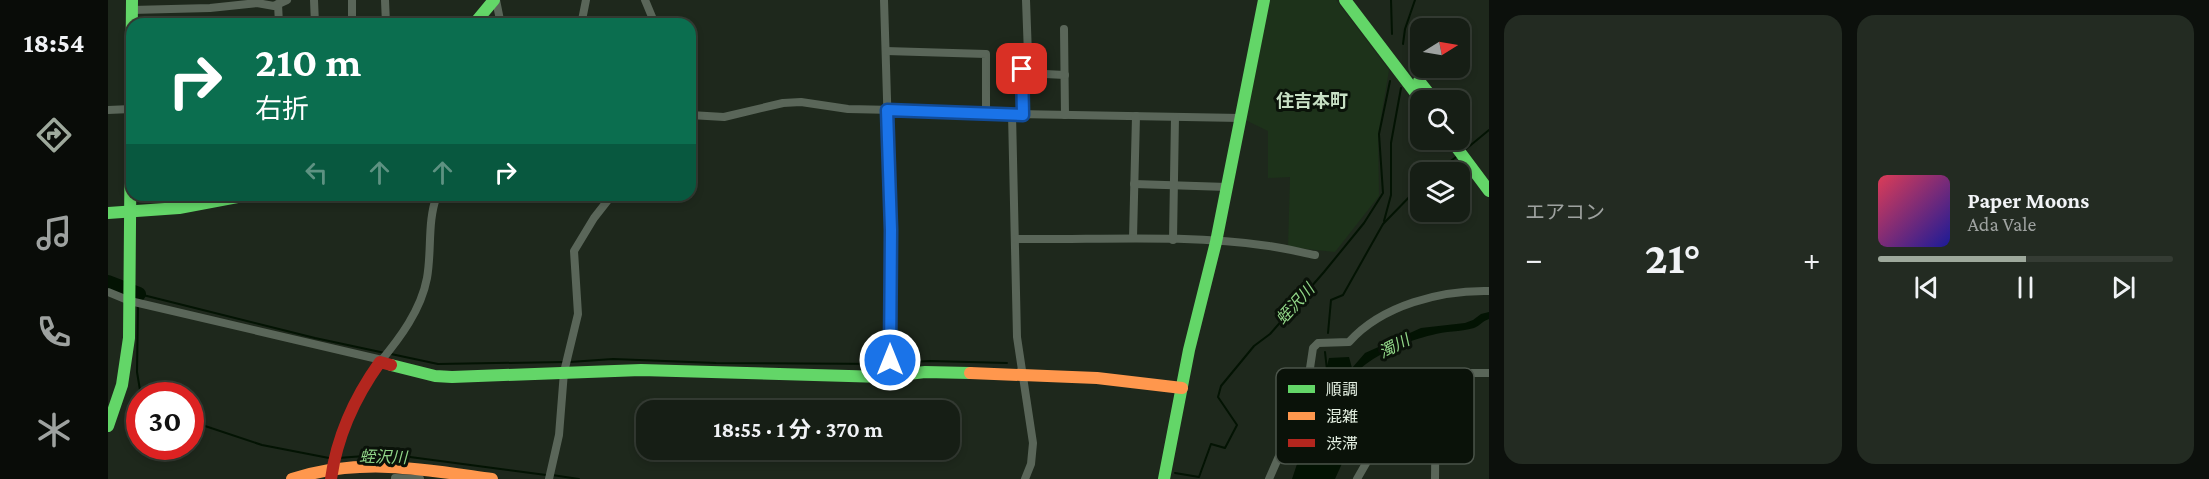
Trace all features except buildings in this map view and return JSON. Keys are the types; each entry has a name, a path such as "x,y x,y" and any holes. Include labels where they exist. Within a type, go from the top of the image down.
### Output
{"main road":[{"path":"479,18 495,0"},
{"path":"1164,479 1182,388 1216,242 1263,0"},
{"path":"1345,0 1413,90"},
{"path":"1357,0 1426,90"},
{"path":"1464,150 1487,183"},
{"path":"108,426 127,363 134,302 130,284 130,201"},
{"path":"108,213 196,206 220,201"},
{"path":"333,466 338,442 360,394 381,360 435,376 452,377 565,371 641,370 706,374 925,372 1097,378 1182,388"},
{"path":"292,479 333,466 357,464 395,474 492,479"}],"street":[{"path":"132,5 257,3 274,6 287,0"},
{"path":"314,0 315,18"},
{"path":"352,0 352,18"},
{"path":"385,0 386,18"},
{"path":"495,0 500,18"},
{"path":"582,18 585,0"},
{"path":"645,0 652,18"},
{"path":"884,0 891,230 890,374"},
{"path":"1023,115 1022,69 1028,55 1026,0"},
{"path":"278,4 279,18"},
{"path":"1064,28 1065,115"},
{"path":"886,51 987,54 986,112"},
{"path":"1045,74 1065,75"},
{"path":"696,115 724,117 783,103 801,102 848,109 1023,115 1241,118"},
{"path":"108,110 126,109"},
{"path":"1012,114 1017,337 1033,443 1031,464 1025,479"},
{"path":"1133,238 1136,116"},
{"path":"1173,240 1175,117"},
{"path":"1134,184 1227,187"},
{"path":"108,292 134,302 381,360 406,328 422,292 427,277 431,218 435,201"},
{"path":"550,475 559,435 567,356 578,314 574,251 607,201"},
{"path":"1015,239 1133,238 1216,242 1269,246 1315,255"},
{"path":"1310,368 1313,348 1318,343 1349,342 1366,324 1421,300 1470,291 1489,291"},
{"path":"1269,479 1276,463"},
{"path":"1357,479 1366,464"},
{"path":"395,474 420,479"}],"shaded area":[{"path":"1264,0 1336,0 1389,70 1378,135 1379,196 1335,252 1288,247 1290,177 1268,178 1268,131 1241,118"}],"water":[{"name":"濁川","path":"1489,312 1489,319 1476,327 1412,341 1389,350 1361,368 1352,368 1365,353 1421,328 1465,323"},
{"path":"1349,357 1352,368 1326,368 1329,358"},
{"path":"1297,464 1342,464 1335,479 1292,479"}],"waterway":[{"name":"蛭沢川","path":"1391,0 1392,34"},
{"path":"1403,44 1405,29 1415,0"},
{"name":"蛭沢川","path":"1175,473 1199,477 1211,444 1225,448 1237,425 1218,397 1221,386 1254,346 1270,334 1324,272 1364,223 1383,193 1379,134 1390,81"},
{"path":"1384,221 1391,195 1391,143 1401,88"},
{"path":"1470,146 1489,130"},
{"path":"1449,162 1456,157"},
{"path":"1328,333 1331,300 1343,295 1383,224 1410,196"},
{"name":"蛭沢川","path":"108,282 139,294"},
{"path":"139,299 139,294 385,353"},
{"name":"蛭沢川","path":"138,305 139,382"},
{"path":"1325,352 1327,368"},
{"path":"391,354 438,364 564,362"},
{"path":"570,362 613,359 716,363 888,364"},
{"path":"893,363 930,361 1007,363"},
{"name":"蛭沢川","path":"204,426 262,445 329,458"},
{"name":"蛭沢川","path":"338,458 378,455 410,457 546,475"},
{"name":"蛭沢川","path":"552,475 579,479"}],"traffic: fast":[{"path":"132,0 132,18"},
{"path":"479,18 494,0"},
{"path":"1164,479 1189,350 1216,242 1264,0"},
{"path":"1345,0 1413,90"},
{"path":"1419,81 1426,90"},
{"path":"1458,150 1489,191"},
{"path":"108,426 122,385 129,338 130,201"},
{"path":"108,213 179,208 216,201"},
{"path":"391,365 435,376 452,377 641,370 883,377 925,372 970,373"}],"traffic: slow":[{"path":"970,373 1097,378 1182,388"},
{"path":"292,479 318,472 367,467 416,469 492,479"}],"traffic: jam":[{"path":"331,479 343,432 355,403 380,362 391,365"}],"district":[{"name":"住吉本町","path":"1312,101"}],"route":[{"path":"890,360 891,230 887,110 1023,115 1022,69"}]}
